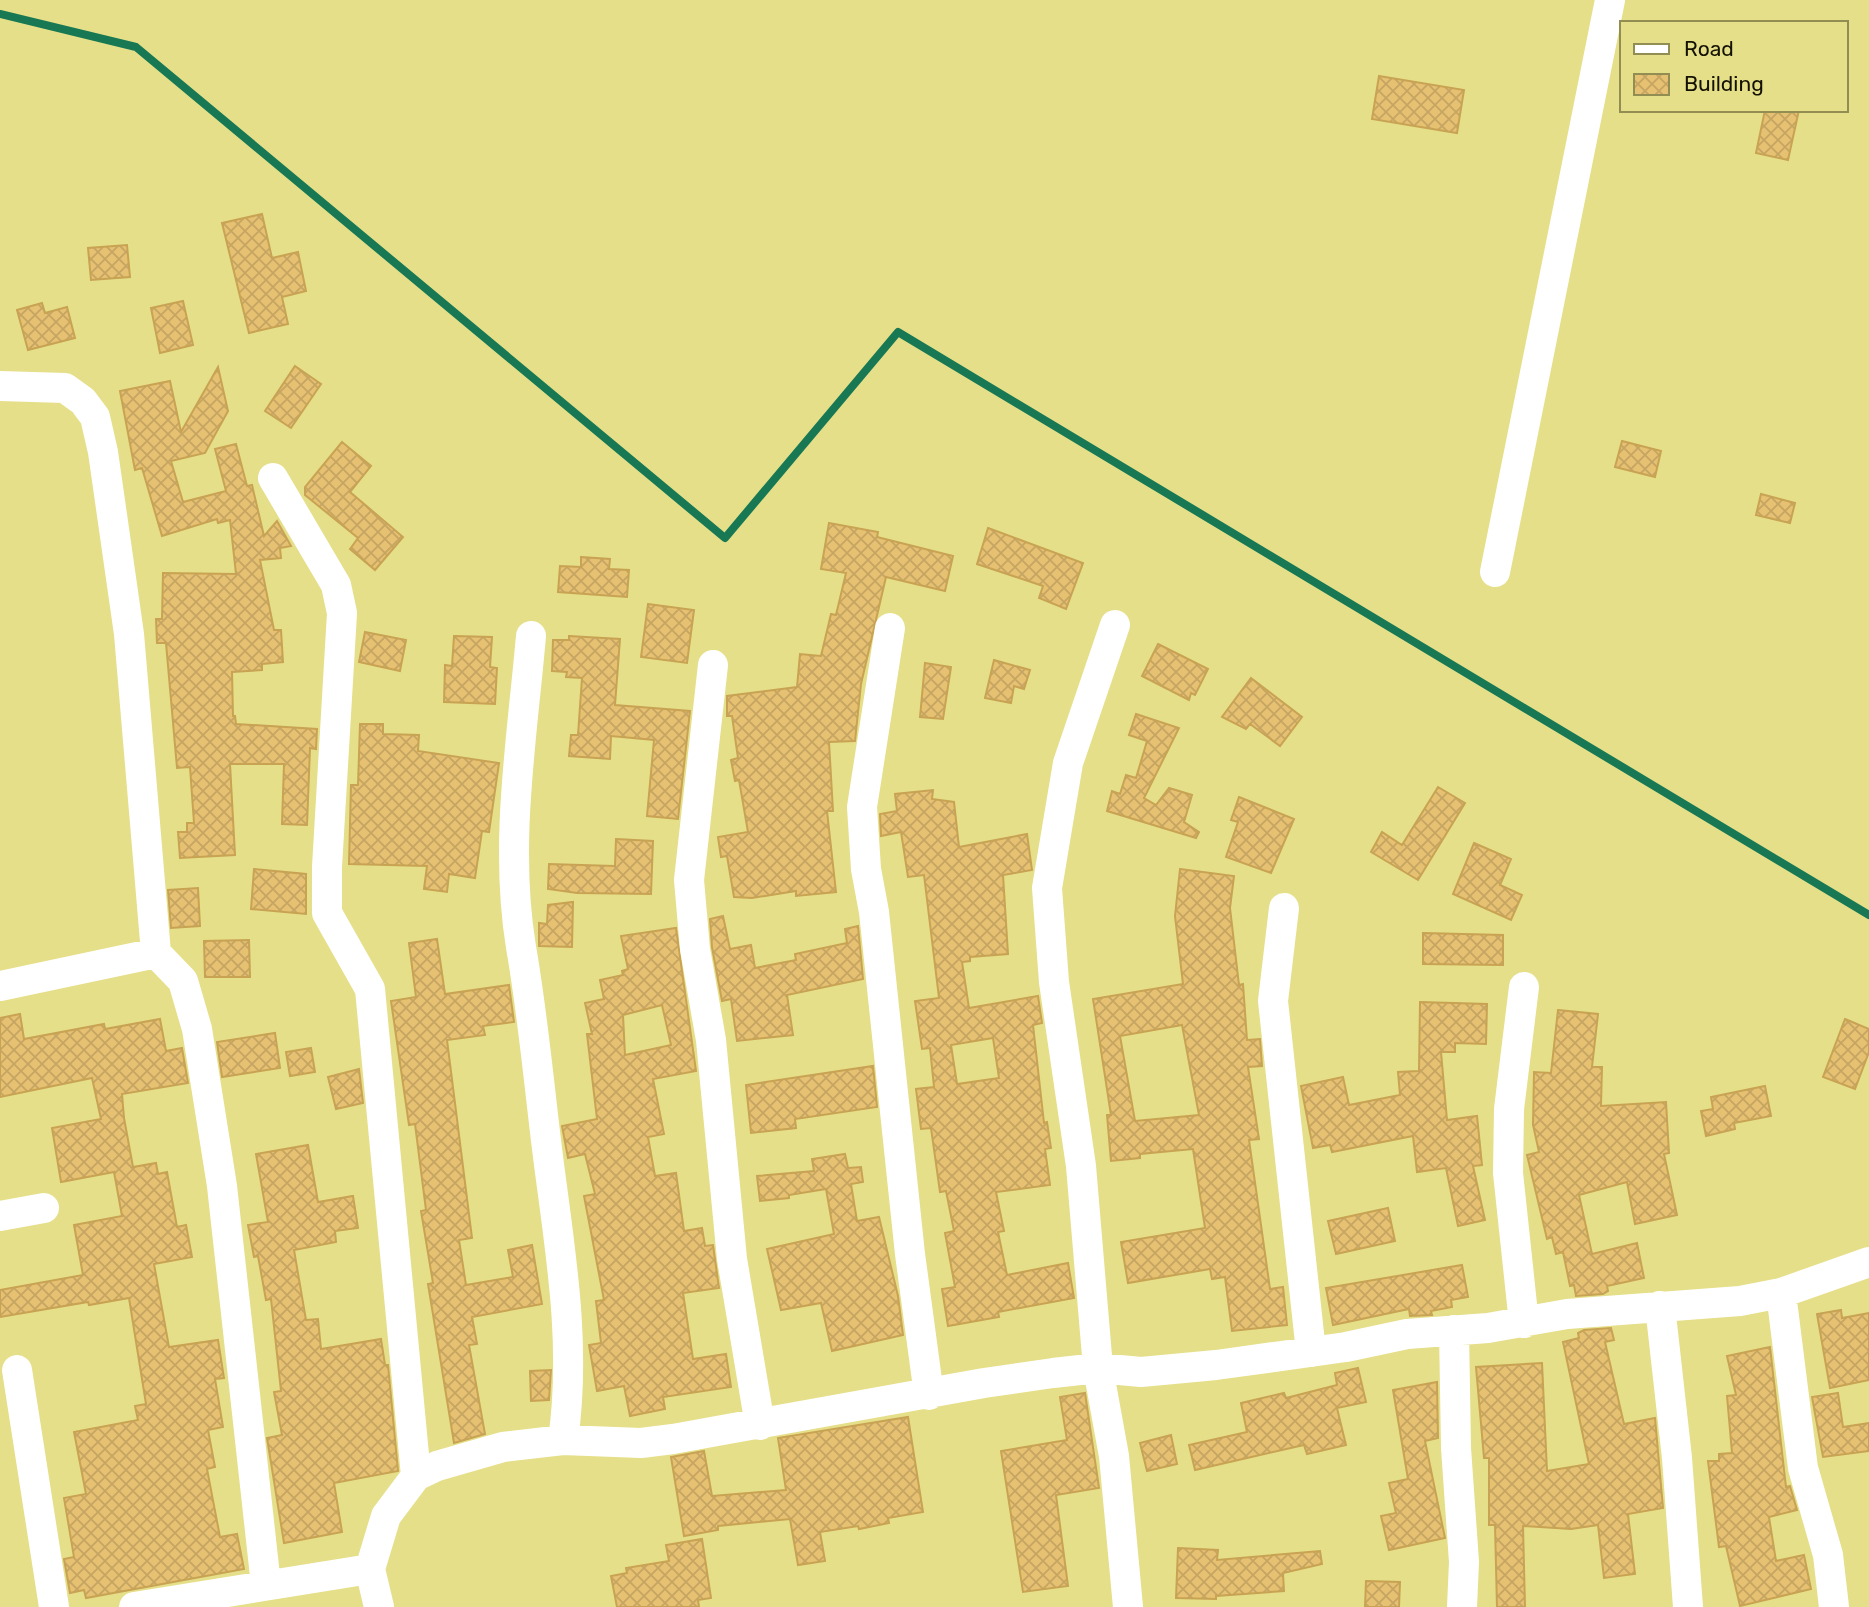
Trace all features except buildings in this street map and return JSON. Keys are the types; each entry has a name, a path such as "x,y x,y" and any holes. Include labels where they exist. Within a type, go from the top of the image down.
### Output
{"street":[{"path":"1496,572 1610,0"},
{"path":"0,386 65,388 83,401 95,417 103,452 129,634 156,953 183,981 197,1029 222,1186 266,1585"},
{"path":"273,478 336,585 342,613 332,746 327,913 370,989 416,1476"},
{"path":"1115,625 1068,763 1047,888 1054,982 1081,1166 1098,1368 1114,1455 1128,1607"},
{"path":"890,628 862,807 866,869 881,964 910,1254 929,1395"},
{"path":"531,636 513,845 521,947 535,1026 569,1332 569,1398 563,1440"},
{"path":"713,665 689,880 695,949 710,1040 732,1259 760,1425"},
{"path":"1284,908 1273,1002 1311,1352"},
{"path":"0,986 156,953"},
{"path":"1524,987 1509,1109 1508,1173 1524,1323"},
{"path":"0,1216 44,1208"},
{"path":"379,1607 370,1569 387,1516 416,1476 437,1466 503,1447 563,1440 640,1443 760,1425 985,1383 1098,1368 1141,1372 1311,1352 1407,1334 1524,1323 1567,1314 1740,1301 1781,1293 1869,1262"},
{"path":"1781,1293 1803,1468 1828,1555 1834,1607"},
{"path":"1660,1306 1678,1458 1688,1607"},
{"path":"1454,1330 1456,1448 1464,1562 1462,1607"},
{"path":"17,1370 54,1607"},
{"path":"134,1607 370,1569"}],"waterway":[{"path":"0,14 136,47 725,538 898,332 1869,915"}]}
